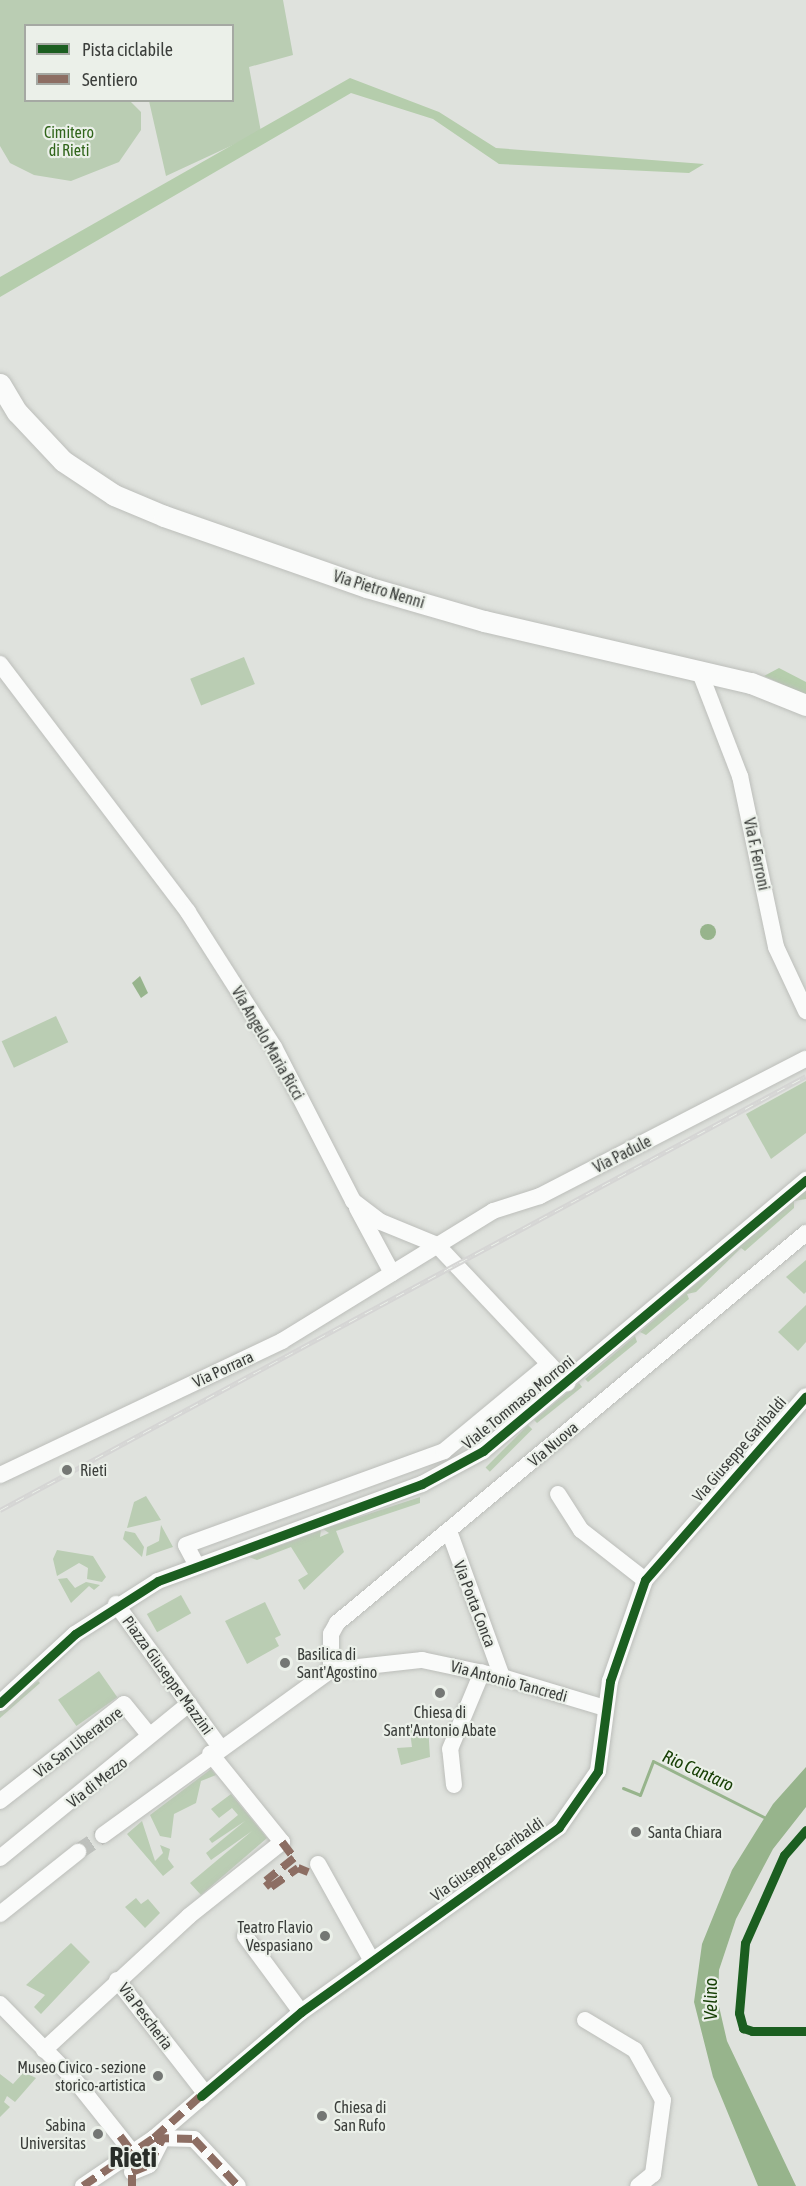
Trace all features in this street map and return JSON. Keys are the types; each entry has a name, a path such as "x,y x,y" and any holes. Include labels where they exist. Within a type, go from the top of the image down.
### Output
{"main road":[{"name":"Via Pietro Nenni","path":"0,384 17,412 70,468 114,495 164,516 473,618 732,678 806,705"}],"street":[{"name":"Via Angelo Maria Ricci","path":"0,664 188,912 274,1047 353,1201 381,1222 437,1245 567,1383"},
{"name":"Via F. Ferroni","path":"699,670 712,696 740,776 776,947 806,1011"},
{"path":"712,696 732,678"},
{"name":"Via Padule","path":"437,1245 493,1210 540,1196 806,1059"},
{"name":"Viale Tommaso Morroni","path":"0,1703 116,1604 166,1576 318,1523 431,1480 483,1451 567,1383 806,1180"},
{"path":"353,1201 392,1273"},
{"name":"Via Nuova","path":"331,1670 331,1634 337,1623 806,1233"},
{"name":"Via Porrara","path":"1,1473 265,1350 437,1245"},
{"path":"196,1564 186,1545 308,1497 425,1460 470,1431 549,1364"},
{"name":"Via Giuseppe Garibaldi","path":"158,2138 203,2095 301,2012 559,1827 598,1771 605,1708 645,1580 806,1396"},
{"path":"425,1460 431,1480"},
{"path":"558,1494 581,1530 645,1580"},
{"path":"308,1497 318,1523"},
{"name":"Via Porta Conca","path":"449,1531 502,1677"},
{"name":"Piazza Giuseppe Mazzini","path":"116,1604 189,1704 215,1750 282,1842 184,1921"},
{"name":"Via Antonio Tancredi","path":"103,1835 215,1750 331,1670 422,1660 502,1677 605,1708"},
{"path":"454,1785 450,1749 482,1672"},
{"name":"Via San Liberatore","path":"0,1801 124,1704 149,1735"},
{"name":"Via di Mezzo","path":"0,1858 148,1742 149,1735 189,1704"},
{"path":"0,1914 78,1852"},
{"path":"318,1864 372,1961"},
{"name":"Via Pescheria","path":"184,1921 117,1980 203,2095"},
{"path":"245,1935 301,2012"},
{"path":"44,2050 117,1980"},
{"path":"0,2004 120,2136 132,2152 132,2179 153,2168 158,2138"},
{"path":"585,2020 635,2050 663,2100 653,2174 638,2186"},
{"path":"88,2182 132,2152 158,2138 194,2139 238,2186"}],"green space":[{"name":"Cimitero di Rieti","path":"0,0 283,0 293,55 249,67 261,132 166,176 149,102 234,102 234,24 24,24 24,102 131,102 141,112 141,130 119,162 71,181 34,175 10,163 0,146"},
{"path":"244,657 255,684 201,706 190,679"},
{"path":"56,1016 68,1042 14,1068 2,1041"},
{"path":"806,1081 806,1133 771,1159 746,1114"},
{"path":"806,1189 806,1199 794,1201 794,1208 745,1251 741,1248 696,1292 687,1294 689,1299 646,1335 640,1332"},
{"path":"806,1260 806,1292 804,1294 786,1277"},
{"path":"806,1305 806,1342 798,1351 778,1332"},
{"path":"635,1336 637,1342 588,1382 585,1379"},
{"path":"579,1383 582,1387 537,1423 534,1420"},
{"path":"528,1425 532,1429 490,1472 486,1467"},
{"path":"146,1496 161,1520 127,1528 134,1502"},
{"path":"420,1497 420,1503 336,1531 344,1552 304,1590 298,1580 308,1574 291,1547 257,1560 249,1557 321,1530 320,1537 329,1533 323,1529"},
{"path":"161,1525 173,1547 146,1556 147,1547 159,1541"},
{"path":"125,1531 135,1533 144,1547 142,1557 123,1539"},
{"path":"57,1550 93,1556 106,1577 102,1582 87,1579 88,1568 79,1563 57,1576 53,1559"},
{"path":"67,1578 75,1588 86,1582 100,1585 94,1590 89,1586 71,1603 58,1579"},
{"path":"181,1595 191,1613 157,1632 147,1614"},
{"path":"265,1602 281,1635 275,1638 279,1646 247,1664 225,1621"},
{"path":"99,1671 117,1697 76,1726 58,1700"},
{"path":"38,1681 40,1683 0,1718 0,1711"},
{"path":"409,1725 428,1725 430,1757 401,1765 397,1748 412,1747"},
{"path":"211,1769 216,1775 201,1781 196,1803 174,1814 171,1838 160,1836 150,1815"},
{"path":"231,1794 267,1838 201,1895 190,1883 252,1831 211,1860 206,1853 245,1821 212,1843 209,1839 238,1815 232,1808 219,1818 211,1809"},
{"path":"142,1821 155,1861 163,1853 160,1845 170,1849 168,1859 174,1867 163,1876 127,1834"},
{"path":"136,1898 141,1904 148,1899 160,1913 145,1928 125,1907"},
{"path":"71,1943 90,1962 41,2014 34,2007 45,1995 26,1985"},
{"path":"24,2072 36,2078 15,2102 7,2096 4,2102 10,2107 0,2117 0,2074 13,2084"}],"shaded area":[{"path":"350,78 439,112 496,148 704,164 689,173 499,164 433,119 351,93 0,297 0,277"},
{"path":"779,668 806,682 806,695 764,676"}],"water":[{"path":"708,924 716,932 708,940 700,932"},
{"path":"140,976 148,993 141,998 132,983"},
{"name":"Velino","path":"806,1767 806,1807 773,1849 736,1919 719,1970 718,2002 727,2041 796,2186 758,2186 713,2077 694,2002 702,1944 732,1870 773,1804"}],"waterway":[{"name":"Rio Cantaro","path":"623,1788 640,1795 653,1761 766,1818"}],"tunnel":[{"path":"78,1852 103,1835"}],"railway":[{"path":"0,1510 806,1076"}],"marked path":[{"path":"282,1842 294,1858 266,1881 271,1887 298,1868 308,1872"},
{"path":"83,2186 154,2138 204,2093"},
{"path":"120,2136 132,2152"},
{"path":"154,2138 194,2139 238,2186"},
{"path":"132,2172 149,2165 162,2139"},
{"path":"132,2152 132,2186"}],"cycle path":[{"path":"0,1703 75,1634 158,1581 422,1484 483,1451 806,1180"},
{"path":"201,2096 301,2012 559,1827 598,1771 610,1681 645,1580 806,1396"},
{"path":"806,1830 784,1855 745,1943 739,2013 743,2028 752,2031 806,2031"}],"place":[{"name":"Rieti","path":"67,1470"},
{"name":"Basilica di Sant'Agostino","path":"285,1663"},
{"name":"Chiesa di Sant'Antonio Abate","path":"440,1693"},
{"name":"Santa Chiara","path":"636,1832"},
{"name":"Teatro Flavio Vespasiano","path":"325,1936"},
{"name":"Museo Civico - sezione storico-artistica","path":"158,2076"},
{"name":"Chiesa di San Rufo","path":"322,2116"},
{"name":"Sabina Universitas","path":"98,2134"}],"district":[{"name":"Rieti","path":"133,2157"}]}
